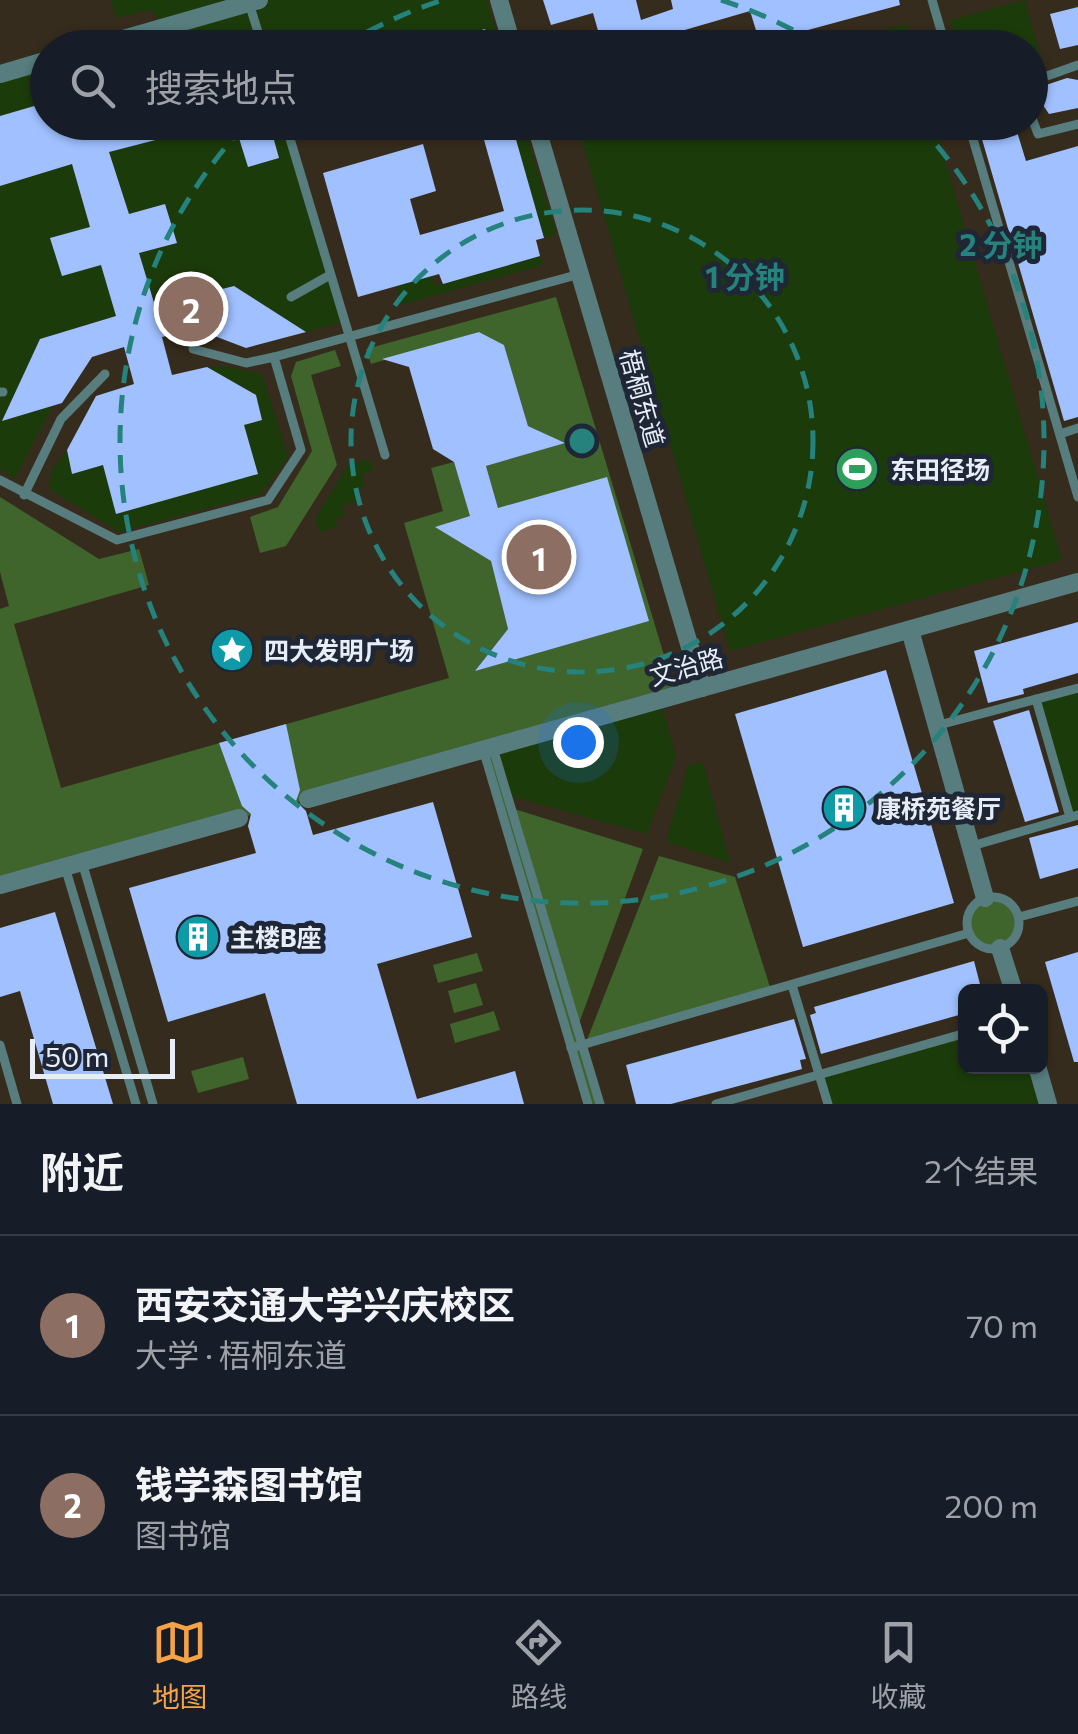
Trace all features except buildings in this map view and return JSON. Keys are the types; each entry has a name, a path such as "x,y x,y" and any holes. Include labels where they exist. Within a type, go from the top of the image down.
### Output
{"street":[{"path":"499,0 508,30"},
{"path":"154,30 254,1"},
{"path":"0,74 30,65"},
{"name":"梧桐东道","path":"540,140 702,688"},
{"name":"文治路","path":"308,799 1078,582"},
{"path":"910,630 985,898"},
{"path":"0,886 239,818"},
{"path":"1000,948 1011,984"},
{"path":"1039,1074 1048,1104"}],"lane":[{"path":"932,0 941,30"},
{"path":"254,1 260,30"},
{"path":"1048,76 1078,65"},
{"path":"1048,132 1078,124"},
{"path":"290,140 384,454"},
{"path":"973,140 1078,497"},
{"path":"193,349 246,363 580,274"},
{"path":"291,297 330,276"},
{"path":"0,480 117,540 268,500 301,450 274,357"},
{"path":"24,495 61,419 105,374"},
{"path":"1060,434 1078,428"},
{"path":"939,725 1078,688"},
{"path":"972,846 1074,816 1036,700"},
{"path":"488,748 600,1104"},
{"path":"488,748 588,1104"},
{"path":"74,865 136,1104"},
{"path":"74,865 153,1104"},
{"path":"985,898 1006,900 1018,917 1014,938 1000,948 980,946 969,934 968,914 985,898"},
{"path":"1018,917 1078,901"},
{"path":"571,1048 969,934"},
{"path":"792,984 828,1104"},
{"path":"716,1104 958,1035"},
{"path":"0,1044 17,1104"}],"shaded area":[{"path":"0,0 1078,0 1078,1104 0,1104"}],"green space":[{"path":"111,0 487,0 496,30 154,30 164,27 150,10 116,18"},
{"path":"1025,0 1033,30 953,30 950,20"},
{"path":"905,24 908,30 884,30"},
{"path":"30,66 30,107 0,116 0,74"},
{"path":"155,140 240,140 249,167 279,158 274,140 290,140 343,322 306,332 234,287 155,306 139,253 177,243 165,204 129,214 109,152"},
{"path":"516,140 528,140 556,234 544,238"},
{"name":"东田径场","path":"582,140 939,140 1062,560 730,651"},
{"path":"72,164 90,227 51,238 62,275 101,265 116,316 40,339 3,420 53,405 15,479 0,469 0,186"},
{"path":"540,256 543,265 401,305 396,286 432,276 435,286"},
{"path":"556,297 676,695 493,747 511,808 643,849 578,1026 585,1045 659,856 735,877 771,990 584,1047 600,1104 588,1104 483,750 0,885 0,609 9,606 0,572 0,497 99,559 139,549 149,585 14,624 61,788 449,678 404,523 443,511 431,468 454,462 471,516 436,527 491,561 508,629 476,670 648,621 498,508 486,466 563,443 528,426 504,345 479,332 371,364 366,349"},
{"path":"335,350 341,366 311,375 337,465 286,546 260,553 250,517 278,507 312,451 291,376 296,362"},
{"path":"223,366 262,374 288,457 261,494 119,532 49,489 52,470 67,450 72,474 143,454 257,474 249,442 200,437 262,419 256,395 207,367"},
{"path":"369,459 374,470 362,474 365,486 355,490 358,501 343,505 345,516 335,519 337,527 320,532 315,519 348,465"},
{"path":"1078,688 1078,815 1070,817 1036,699"},
{"path":"660,700 676,757 647,834 507,795 493,747"},
{"path":"703,762 730,863 666,842 688,765"},
{"path":"993,897 1011,905 1019,923 1011,941 993,949 975,941 967,923 975,905"},
{"path":"477,953 483,971 438,983 433,965"},
{"path":"476,983 483,1005 454,1013 448,991"},
{"path":"494,1011 500,1030 455,1043 450,1024"},
{"path":"958,1035 958,1074 1039,1074 1048,1104 828,1104 819,1075"},
{"path":"243,1057 249,1079 198,1093 191,1071"}],"place":[{"name":"钱学森图书馆","path":"191,309"},
{"name":"东田径场","path":"857,469"},
{"name":"西安交通大学兴庆校区","path":"539,557"},
{"name":"四大发明广场","path":"232,650"},
{"name":"康桥苑餐厅","path":"844,808"},
{"name":"主楼B座","path":"198,937"}]}
